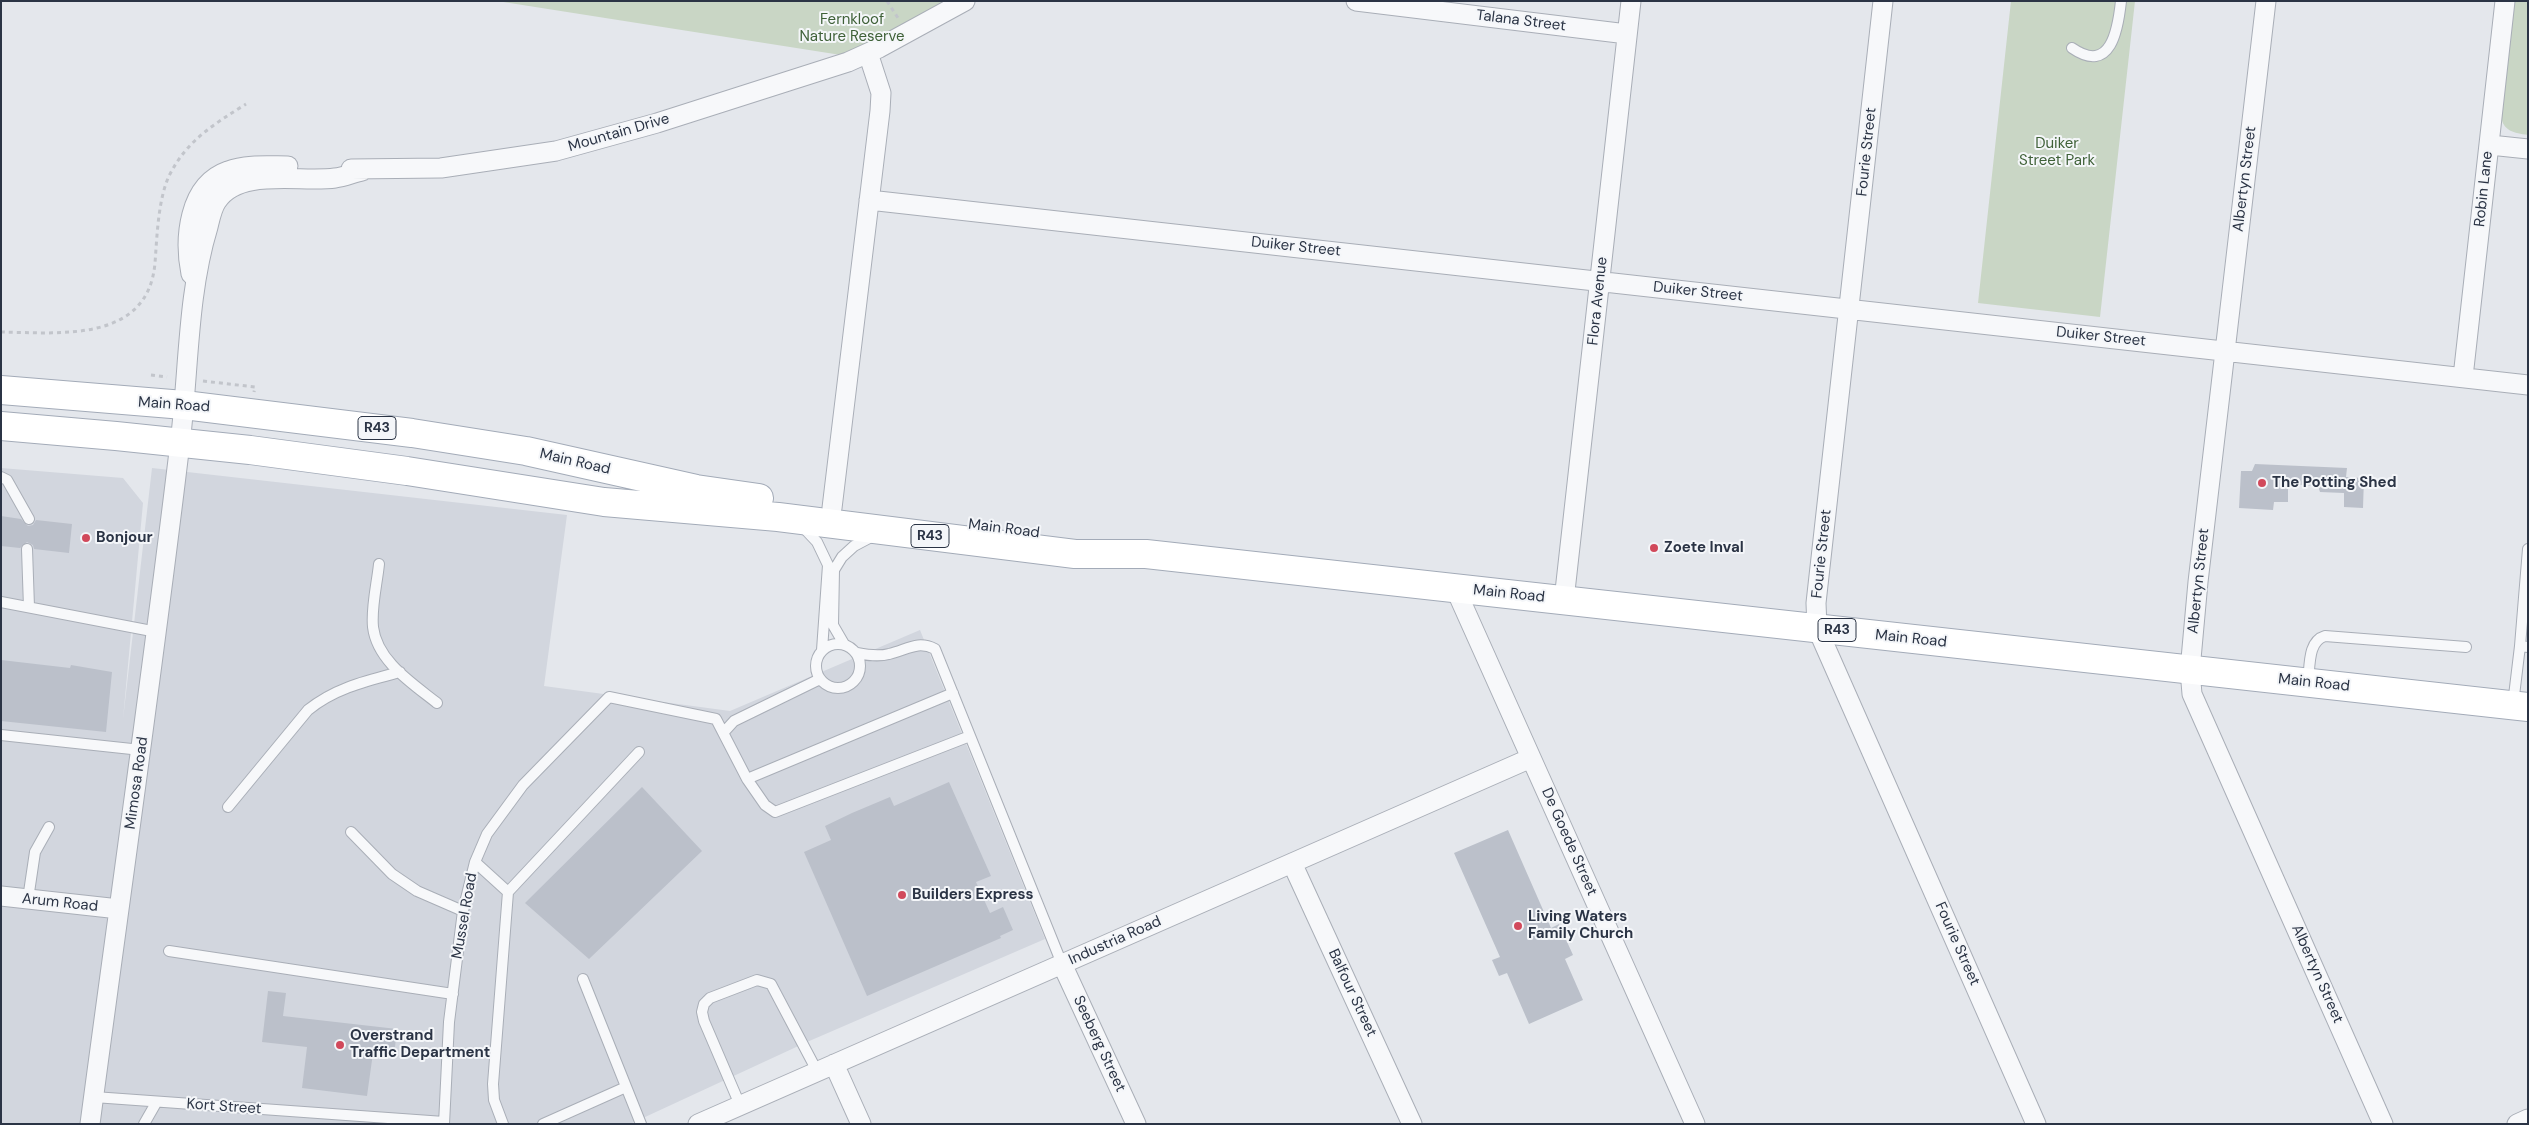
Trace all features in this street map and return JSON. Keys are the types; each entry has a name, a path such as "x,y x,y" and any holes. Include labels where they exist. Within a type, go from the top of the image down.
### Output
{"main road":[{"name":"Main Road","path":"1,390 184,405 384,429 501,446 696,489 832,508 1079,538 1146,554"},
{"name":"Main Road","path":"1,426 180,442 408,471 604,502 793,519 1075,554 1146,554 2521,706"}],"street":[{"name":"Mountain Drive","path":"180,442 194,290 187,254 192,214 196,200 214,179 227,171 249,167 335,167 362,171 442,168 556,151 593,142 816,73 868,53 965,1"},
{"name":"Talana Street","path":"1356,1 1627,34"},
{"name":"Flora Avenue","path":"1564,600 1631,1"},
{"name":"Fourie Street","path":"1884,1 1816,603 1817,628 2036,1124"},
{"name":"Albertyn Street","path":"2266,1 2198,582 2190,670 2195,701 2383,1124"},
{"name":"Robin Lane","path":"2463,378 2506,1"},
{"path":"832,508 880,93 868,53"},
{"path":"2490,145 2528,149"},
{"name":"Duiker Street","path":"869,200 2528,385"},
{"name":"Mimosa Road","path":"90,1124 157,632 180,442"},
{"name":"De Goede Street","path":"1455,588 1695,1124"},
{"name":"Industria Road","path":"698,1124 1531,758"},
{"name":"Balfour Street","path":"1292,863 1412,1124"},
{"name":"Arum Road","path":"1,896 119,909"},
{"name":"Seeberg Street","path":"1062,964 1136,1124"},
{"path":"826,1068 861,1124"},
{"path":"2517,1124 2528,1119"}],"lane":[{"path":"2072,48 2080,54 2091,56 2103,53 2113,45 2122,1"},
{"path":"1,477 7,480 29,520"},
{"path":"793,519 817,542 827,560 822,650 816,664 820,679 832,688 840,688 854,682 860,668 856,653"},
{"path":"899,532 867,538 842,557 834,570 833,625 844,644 856,653 868,656 888,655 916,644 926,644 935,649 1062,964"},
{"path":"27,549 29,607"},
{"path":"2521,706 2528,549"},
{"path":"380,564 373,626 381,650 400,672 437,703"},
{"path":"1,602 157,632"},
{"path":"2308,682 2313,645 2317,638 2325,636 2466,647"},
{"path":"822,650 829,646 844,644"},
{"path":"228,807 308,710 323,698 352,685 400,672"},
{"path":"820,679 734,721 724,732 747,778 765,805 776,812 970,736"},
{"path":"747,778 953,693"},
{"name":"Mussel Road","path":"444,1123 453,994 463,910 475,862 487,834 523,785 609,697 716,719 724,732"},
{"path":"1,735 141,750"},
{"path":"503,1124 494,1100 493,1084 508,892 639,752"},
{"path":"28,899 35,852 49,826"},
{"path":"351,832 392,874 417,892 463,910"},
{"path":"475,862 508,892"},
{"path":"169,951 453,994"},
{"path":"583,978 641,1124"},
{"path":"740,1105 704,1021 704,1004 710,998 758,980 771,984 826,1068"},
{"path":"543,1124 626,1087"},
{"name":"Kort Street","path":"94,1097 444,1123"},
{"path":"144,1124 156,1103"}],"path":[{"path":"1,332 79,332 104,326 126,317 149,292 154,266 156,237 169,177 183,155 202,132 246,104"}],"shaded area":[{"path":"1,468 123,478 143,503 123,719 152,468 567,515 544,686 730,711 920,630 1045,939 807,1042 630,1124 1,1124"}],"green space":[{"name":"Fernkloof Nature Reserve","path":"497,1 944,1 860,58"},
{"name":"Duiker Street Park","path":"2011,1 2135,1 2100,317 1978,303"},
{"path":"2514,1 2528,1 2528,135 2514,132 2507,128 2501,116"}],"building":[{"path":"2255,464 2347,468 2346,477 2364,478 2363,508 2344,507 2344,493 2320,492 2318,486 2288,484 2288,502 2274,502 2273,510 2239,508 2241,471 2252,471"},
{"path":"1,516 21,519 28,526 33,525 36,520 72,524 69,553 34,549 33,545 27,542 20,548 1,546"},
{"path":"1,660 70,668 71,665 112,672 106,732 1,721"},
{"name":"Builders Express","path":"949,782 991,876 976,882 990,913 1003,907 1013,930 1000,936 1001,938 867,996 804,852 831,840 825,826 890,797 894,806"},
{"path":"642,787 702,851 589,959 525,903"},
{"name":"Living Waters Family Church","path":"1508,830 1551,928 1559,924 1573,955 1565,959 1583,1000 1529,1024 1507,973 1499,976 1492,960 1500,957 1454,853"},
{"name":"Overstrand Traffic Department","path":"268,991 286,993 283,1016 397,1029 394,1056 373,1053 367,1096 302,1088 307,1047 262,1042"}],"place":[{"name":"The Potting Shed","path":"2262,483"},
{"name":"Bonjour","path":"86,538"},
{"name":"Zoete Inval","path":"1654,548"},
{"name":"Builders Express","path":"902,895"},
{"name":"Living Waters Family Church","path":"1518,926"},
{"name":"Overstrand Traffic Department","path":"340,1045"}]}
